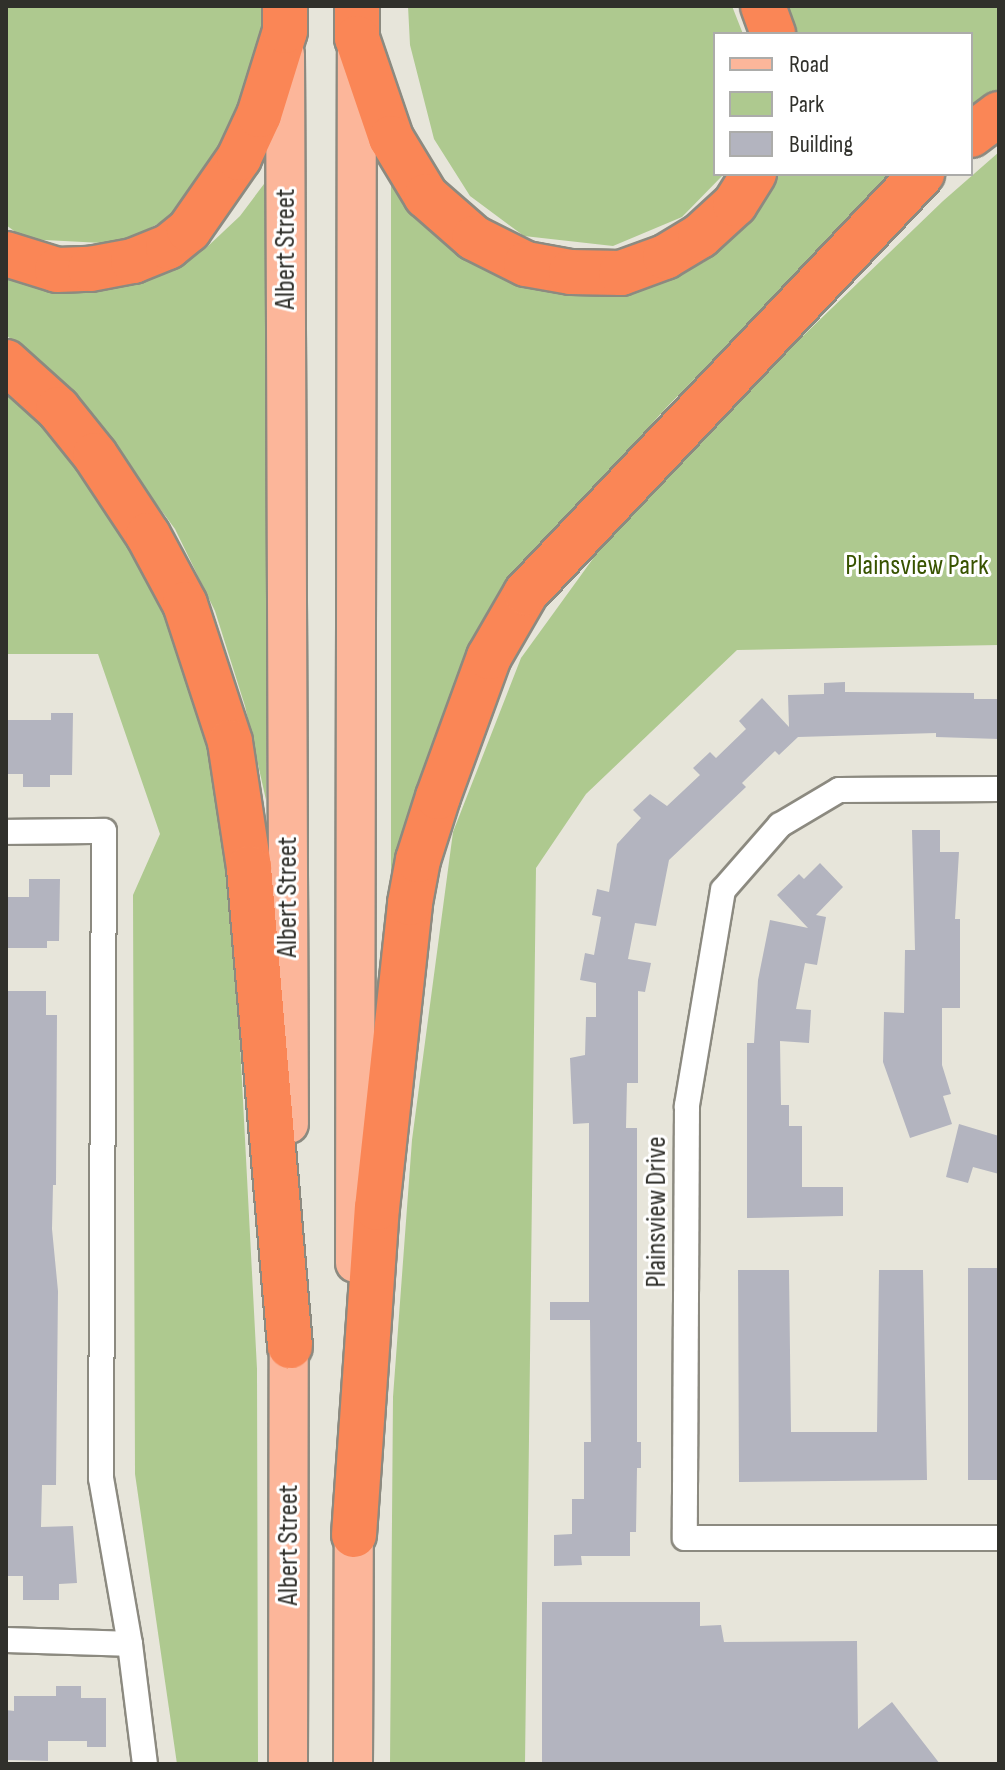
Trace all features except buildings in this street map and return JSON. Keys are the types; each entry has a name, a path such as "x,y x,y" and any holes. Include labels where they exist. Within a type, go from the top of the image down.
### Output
{"highway":[{"path":"763,6 772,32"},
{"path":"6,254 57,270 90,269 133,261 168,247 197,220 239,158 259,115 285,18"},
{"path":"357,22 391,138 426,196 474,238 526,264 571,272 621,273 665,257 700,236 735,204 753,176"},
{"path":"973,134 999,114"},
{"path":"354,1535 377,1208 410,903 418,860 438,797 489,657 526,593 920,176"},
{"path":"6,362 58,409 95,455 148,535 185,604 230,742 249,868 290,1346"}],"main road":[{"name":"Albert Street","path":"285,18 290,1346 288,1764"},
{"path":"353,1764 357,22"}],"street":[{"name":"Plainsview Drive","path":"999,789 839,790 780,825 723,890 687,1106 685,1538 999,1538"},
{"path":"6,832 104,831 101,1478 130,1644 145,1764"},
{"path":"6,1640 130,1644"}],"green space":[{"path":"6,6 264,6 256,69 196,202 122,244 25,239 6,225"},
{"path":"408,6 732,6 742,32 713,32 713,176 722,176 682,217 613,246 524,236 470,196 434,139 410,45"},
{"path":"788,6 999,6 999,98 973,118 973,32 793,32"},
{"name":"Plainsview Park","path":"999,152 999,645 737,650 586,794 536,868 525,1764 390,1764 393,1397 412,1140 453,832 521,658 642,491"},
{"path":"391,175 527,285 589,296 639,287 704,262 750,211 772,176 893,176 666,408 516,575 391,934"},
{"path":"267,180 266,800 245,706 215,611 175,529 116,449 45,367 6,335 6,275 144,280 206,248 240,216"},
{"path":"6,389 40,420 123,521 185,652 228,813 257,1369 258,1764 177,1764 135,1474 133,895 160,834 98,654 6,654"}]}
